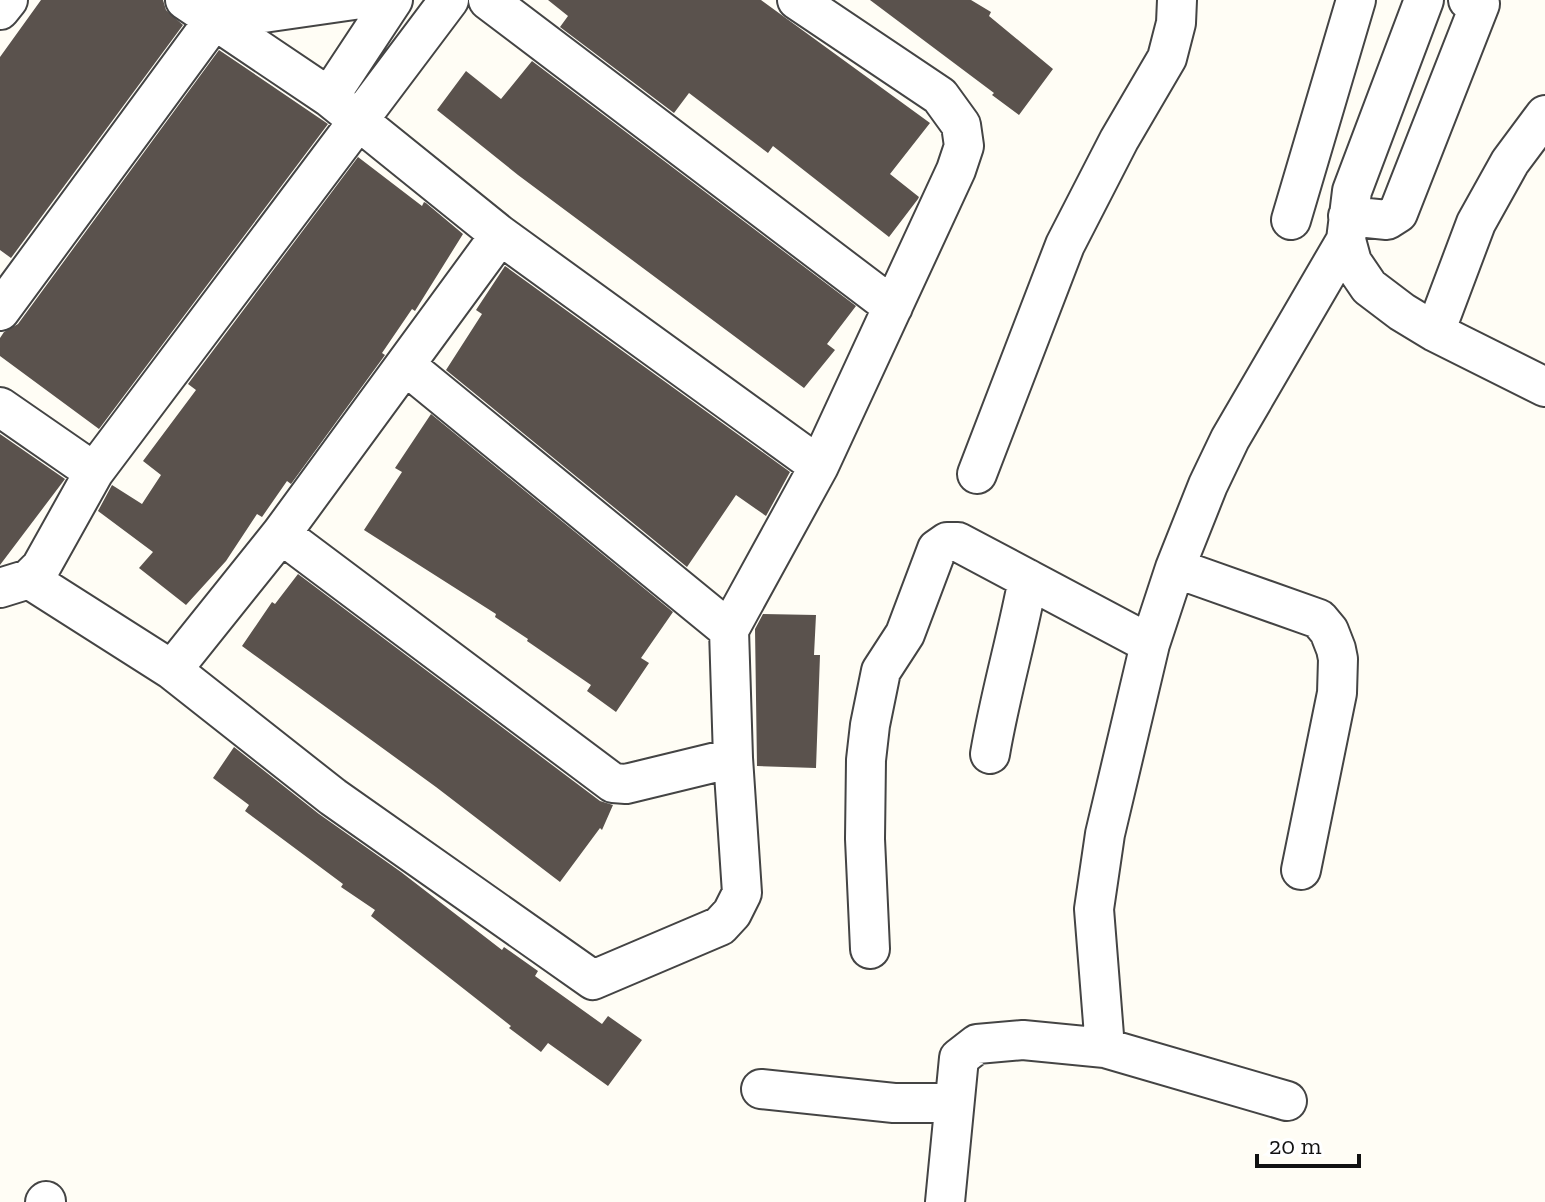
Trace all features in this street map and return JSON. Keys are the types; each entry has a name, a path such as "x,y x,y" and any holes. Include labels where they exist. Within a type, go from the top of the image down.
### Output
{"street":[{"path":"0,10 8,0"},
{"path":"329,97 393,0"},
{"path":"449,0 94,472 41,567 15,583 172,670 333,797 593,980 720,926 732,913 742,893 729,630 819,466 956,170 964,146 961,125 940,96 797,0"},
{"path":"488,0 893,307"},
{"path":"977,474 1065,245 1119,140 1167,58 1176,23 1177,0"},
{"path":"1291,220 1356,0"},
{"path":"1424,0 1352,191 1347,228 1352,262 1369,287 1382,299 1435,332 1545,387"},
{"path":"200,10 348,1 366,110"},
{"path":"1105,1048 1094,909 1105,834 1150,644 1175,568 1230,439 1347,228 1387,220 1398,213 1477,1"},
{"path":"200,10 329,97 366,110 500,235 819,466"},
{"path":"0,311 200,10"},
{"path":"1435,332 1476,223 1510,162 1545,115"},
{"path":"172,670 281,534 500,235"},
{"path":"405,365 729,630"},
{"path":"0,407 94,472"},
{"path":"281,534 613,783 626,784 733,758"},
{"path":"870,949 865,839 866,760 881,671 905,634 937,549 947,542 958,542 1150,644"},
{"path":"1175,568 1319,619 1329,631 1338,659 1337,693 1301,870"},
{"path":"990,754 1028,579"},
{"path":"945,1202 959,1058 977,1044 1023,1040 1105,1048 1287,1101"},
{"path":"761,1089 894,1103 954,1103"}],"building":[{"path":"41,0 163,0 166,10 183,25 11,258 0,250 0,57"},
{"path":"548,0 761,0 930,123 890,174 918,199 889,237 773,146 768,153 689,93 674,113 560,27 568,16"},
{"path":"870,0 971,0 991,12 989,16 1053,69 1019,115"},
{"path":"219,50 328,124 99,429 0,356 0,338 18,324"},
{"path":"532,61 856,306 827,344 835,350 804,388 518,175 437,110 466,71 501,99"},
{"path":"358,157 422,206 426,203 463,234 415,311 412,309 382,353 385,355 291,484 287,481 262,517 257,514 226,561 186,605 139,568 153,552 98,511 112,485 142,504 161,475 143,461 196,390 188,384"},
{"path":"505,266 790,472 766,516 736,495 687,567 446,370 482,314 476,310"},
{"path":"431,414 673,612 641,658 649,663 616,712 587,691 591,685 527,641 495,617 496,614 364,530 402,472 395,468"},
{"path":"0,434 65,479 0,565"},
{"path":"298,574 600,801 613,805 602,830 600,828 560,882 242,646 272,602 275,604"},
{"path":"763,614 816,615 814,655 820,655 816,768 757,766 755,629"},
{"path":"234,747 502,950 504,947 538,971 535,976 602,1024 608,1016 642,1040 608,1086 548,1043 541,1052 509,1028 511,1026 371,916 375,910 245,811 249,805 213,778"}]}
